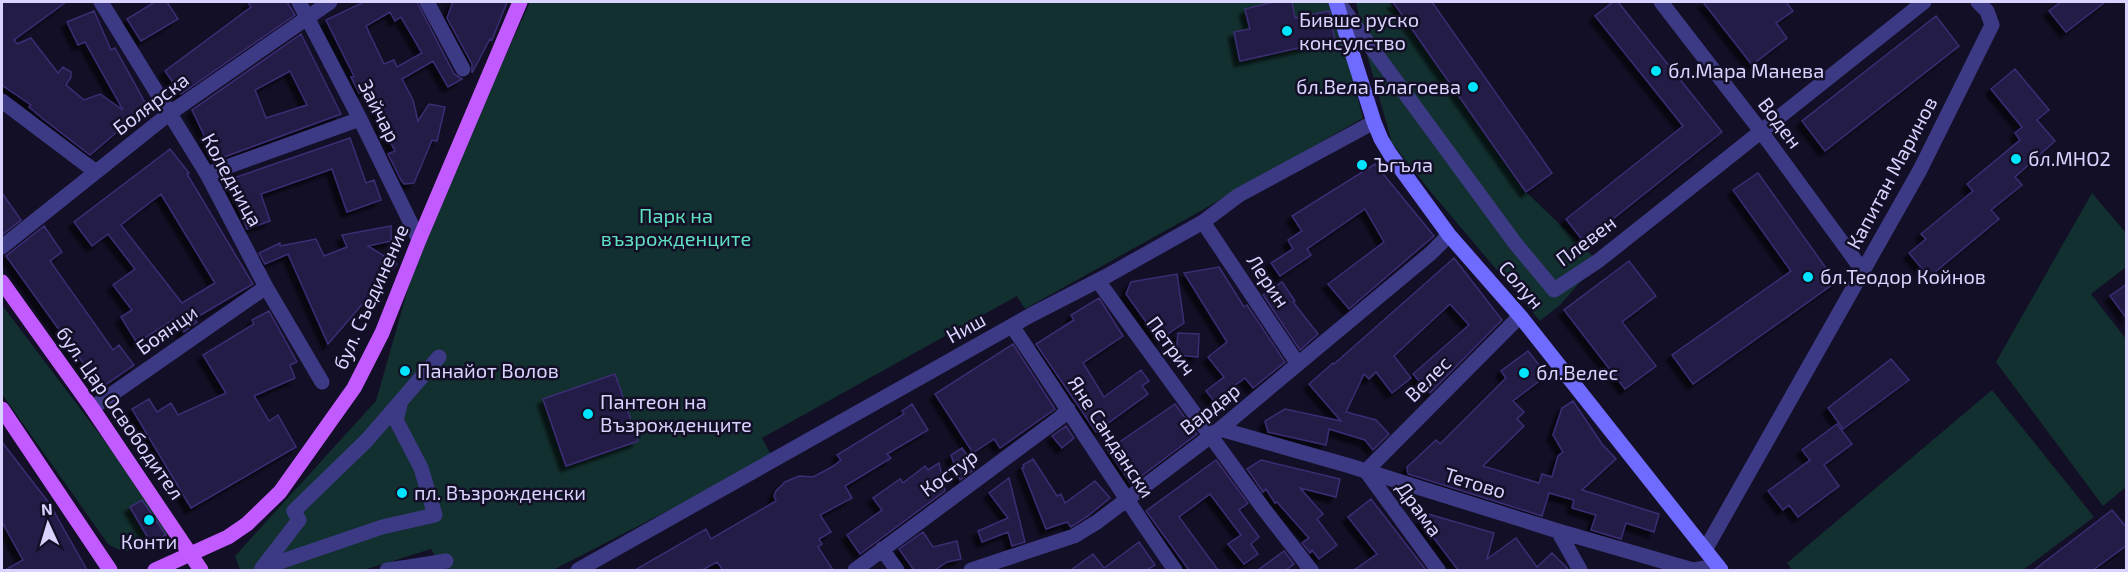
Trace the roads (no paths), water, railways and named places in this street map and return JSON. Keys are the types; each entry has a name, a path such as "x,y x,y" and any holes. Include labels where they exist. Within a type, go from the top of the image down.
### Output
{"main road":[{"name":"бул. Съединение","path":"155,570 228,537 247,524 280,492 354,388 382,333 520,2"},
{"name":"бул. Цар Освободител","path":"2,282 92,408 201,570"},
{"path":"2,409 110,570"}],"street":[{"name":"Коледница","path":"101,2 207,174 266,287 322,382"},
{"name":"Зайчар","path":"299,2 419,240"},
{"name":"Болярска","path":"2,247 170,114 330,2"},
{"path":"427,2 463,69"},
{"name":"Солун","path":"1337,2 1374,122 1390,154 1449,236 1520,316 1719,568"},
{"name":"Плевен","path":"1337,2 1515,243 1554,290 1598,261 1924,2"},
{"name":"Воден","path":"1661,2 1760,130 1863,271"},
{"name":"Капитан Маринов","path":"1705,550 1920,170 1992,25 1987,11 1978,2"},
{"path":"2,101 96,172"},
{"path":"207,174 360,119"},
{"name":"Ниш","path":"578,570 1012,326 1203,222 1239,195 1374,122"},
{"name":"Лерин","path":"1203,222 1298,364"},
{"name":"Вардар","path":"971,570 1074,536 1126,500 1215,432 1449,236"},
{"name":"Петрич","path":"1098,281 1215,432 1311,570"},
{"name":"Боянци","path":"92,408 266,287"},
{"name":"Велес","path":"1366,471 1520,316"},
{"name":"Яне Сандански","path":"1012,326 1126,500 1175,570"},
{"path":"261,569 297,519 294,511 367,440 439,357"},
{"path":"261,569 382,527 435,515 421,468 396,420 401,401"},
{"name":"Костур","path":"855,570 1061,417 1068,409"},
{"name":"Тетово","path":"1215,432 1366,471 1693,570 1719,568"},
{"name":"Драма","path":"1366,471 1438,570"},
{"path":"1558,531 1580,570"},
{"path":"882,549 897,570"},
{"path":"387,570 412,569 446,561"}],"place":[{"name":"Бивше руско консулство","path":"1287,31"},
{"name":"бл.Мара Манева","path":"1656,71"},
{"name":"бл.Вела Благоева","path":"1473,87"},
{"name":"бл.МНО2","path":"2016,159"},
{"name":"Ъгъла","path":"1362,165"},
{"name":"бл.Теодор Койнов","path":"1808,277"},
{"name":"Панайот Волов","path":"405,371"},
{"name":"бл.Велес","path":"1524,373"},
{"name":"Пантеон на Възрожденците","path":"588,414"},
{"name":"пл. Възрожденски","path":"402,493"},
{"name":"Конти","path":"149,520"}],"park label":[{"name":"Парк на възрожденците","path":"676,228"}]}
